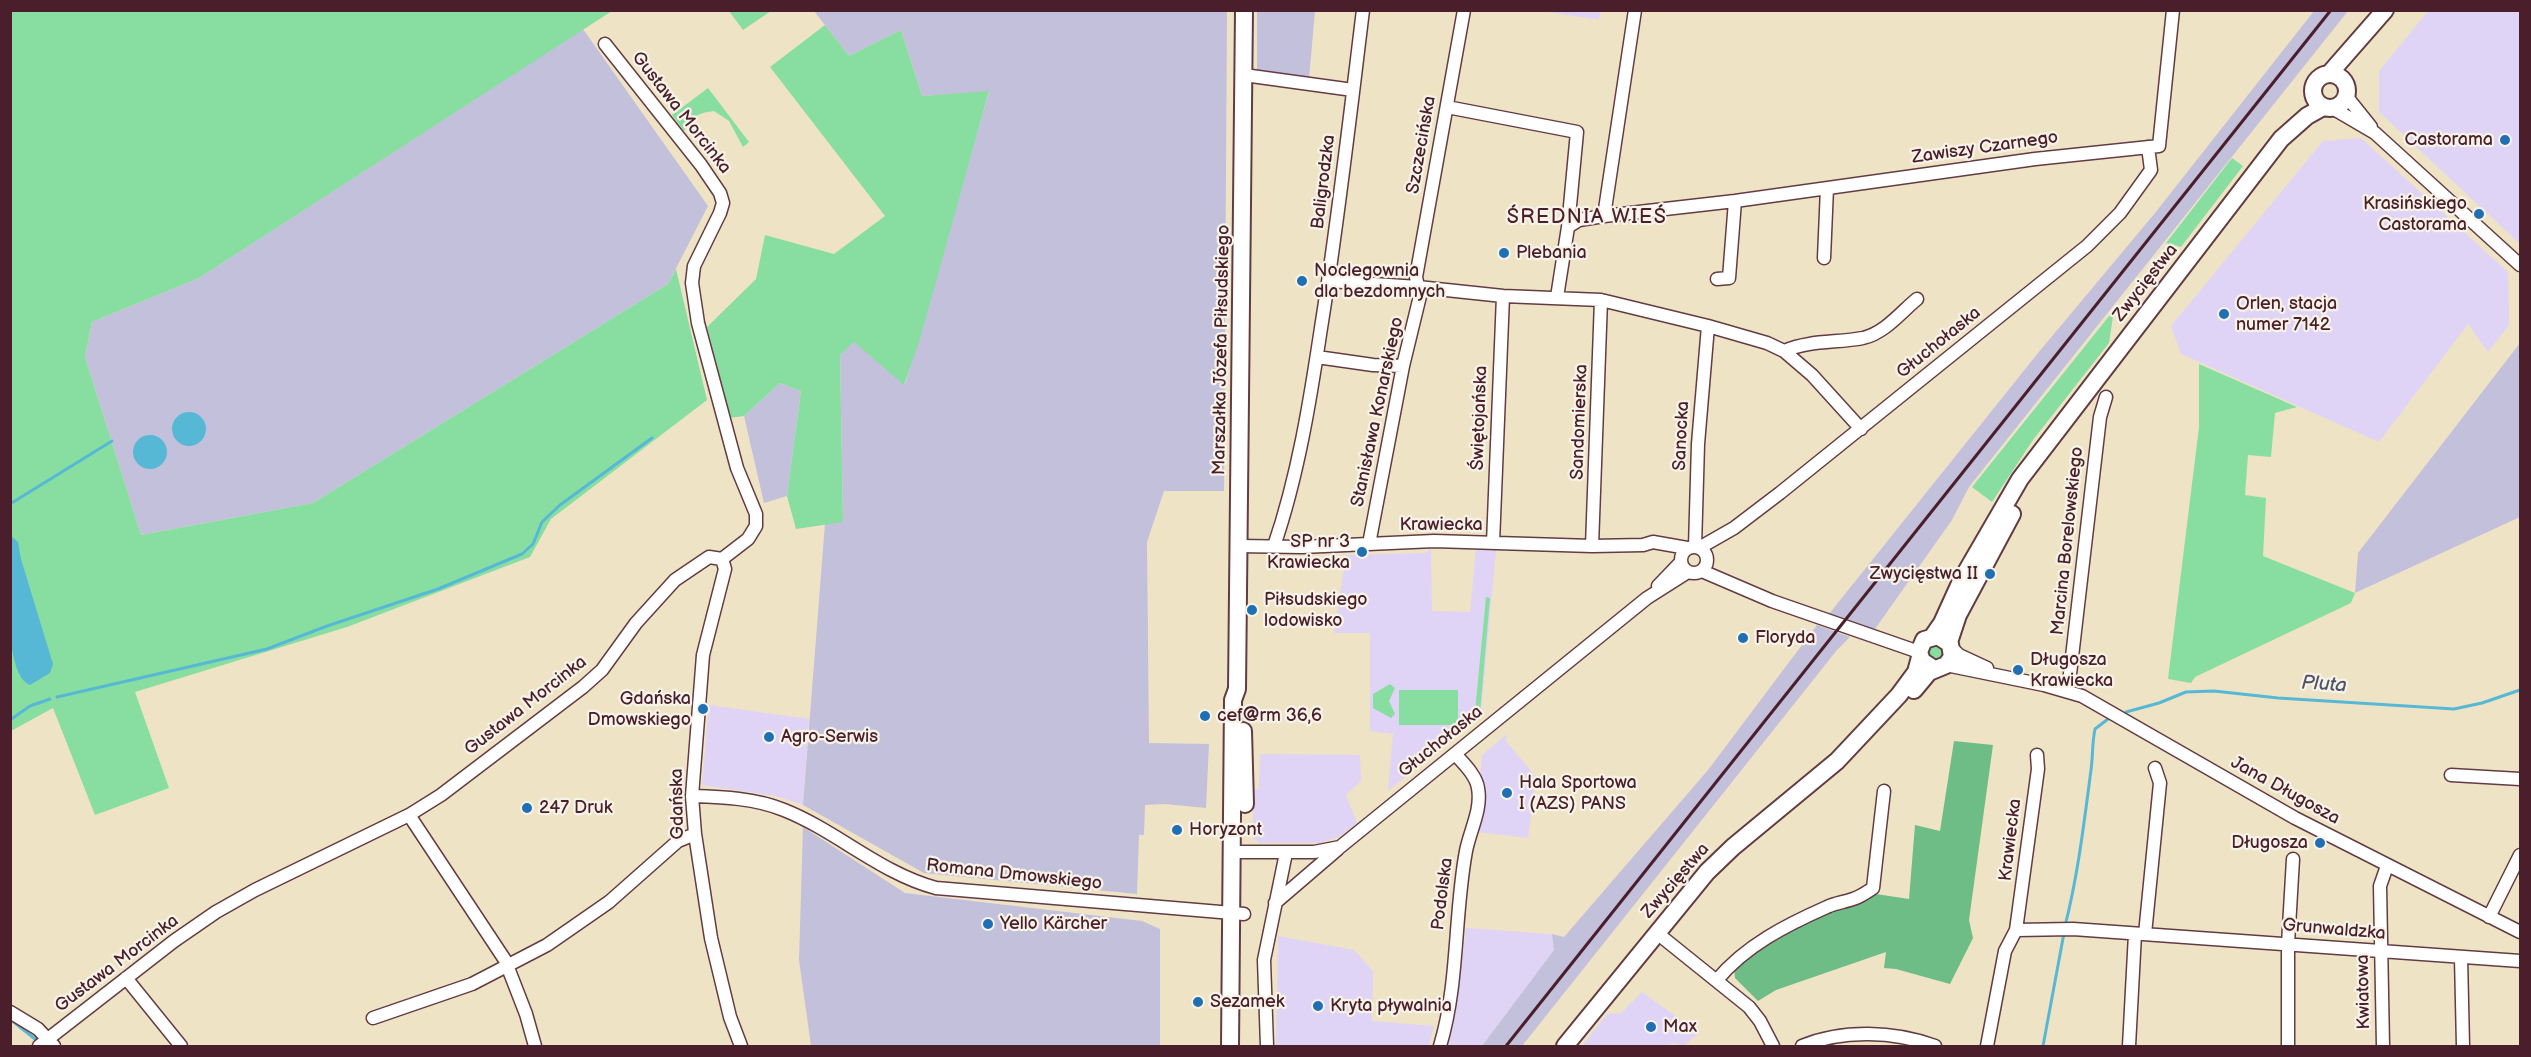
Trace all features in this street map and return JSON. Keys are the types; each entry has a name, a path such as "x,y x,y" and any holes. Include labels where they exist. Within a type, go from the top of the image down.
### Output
{"main road":[{"name":"Marszałka Józefa Piłsudskiego","path":"1241,1047 1239,852 1233,700 1238,690 1244,10"},
{"path":"2360,39 2344,102 2329,108 2316,100 2313,91 2316,81 2328,74 2385,10"},
{"path":"2328,74 2335,74 2346,89"},
{"name":"Zwycięstwa","path":"2282,139 2288,123 2313,91"},
{"name":"Zwycięstwa","path":"1933,636 1942,623 1962,579 2017,484 2282,139 2307,116 2329,108"},
{"name":"Zwycięstwa","path":"1951,645 1953,628 1958,615 2033,475 2042,452"},
{"path":"1933,636 1942,637 1951,645 1952,657 1940,667 1925,665 1919,655 1922,643 1933,636"},
{"name":"Zwycięstwa","path":"1565,1047 1707,872 1733,847 1837,761 1899,695 1916,672 1919,655"},
{"name":"Zwycięstwa","path":"1837,761 1853,752 1875,734 1923,678 1940,667"},
{"name":"Marszałka Józefa Piłsudskiego","path":"1230,1047 1238,914"}],"street":[{"name":"Baligrodzka","path":"1274,546 1291,494 1317,357 1329,281 1363,10"},
{"name":"Szczecińska","path":"1418,287 1416,277 1464,10"},
{"path":"2148,147 2160,146 2173,10"},
{"path":"1604,216 1636,11"},
{"name":"Gustawa Morcinka","path":"10,1012 38,1029 46,1044 126,978 216,912 255,890 409,816 583,687 602,670 636,623 675,580 709,557 722,559 748,539 756,526 756,514 737,468 701,334 693,292 694,266 720,213 723,203 720,193 605,44"},
{"path":"1244,75 1353,90"},
{"path":"2346,89 2375,133"},
{"path":"1447,107 1577,132 1568,227 1557,297"},
{"path":"2329,108 2375,133 2520,265"},
{"name":"Głuchołaska","path":"1699,551 1734,528 1861,429 2106,230 2151,170 2148,147"},
{"name":"Zawiszy Czarnego","path":"1568,227 1579,220 1604,216 1735,201 2035,159 2148,147"},
{"path":"1824,258 1827,188"},
{"path":"1717,279 1729,278 1735,201"},
{"path":"1329,281 1503,296 1601,300 1708,326 1767,343 1784,351 1812,375 1861,429"},
{"name":"Stanisława Konarskiego","path":"1369,544 1403,366 1420,297 1418,287"},
{"name":"Świętojańska","path":"1493,543 1503,296"},
{"path":"1784,351 1796,346 1865,337 1881,330 1917,298"},
{"name":"Sandomierska","path":"1592,546 1601,300"},
{"name":"Sanocka","path":"1699,551 1698,444 1708,326"},
{"path":"1317,357 1373,365 1403,366"},
{"name":"Marcina Borelowskiego","path":"2068,691 2100,417 2106,397"},
{"name":"Krawiecka","path":"1239,546 1434,541 1592,546 1643,545 1665,550 1683,565"},
{"name":"Krawiecka","path":"1643,545 1653,542 1699,551 1712,565 1748,589"},
{"path":"1699,551 1705,567 1702,571 1683,565 1682,554 1699,551"},
{"name":"Gdańska","path":"722,559 725,569 703,655 692,796 694,834 711,938 730,1017 741,1047"},
{"name":"Głuchołaska","path":"1239,852 1328,851 1340,847 1647,598 1683,565"},
{"name":"Krawiecka","path":"1702,571 1919,655"},
{"path":"1951,645 1959,655 2004,676"},
{"path":"1940,667 2004,676 2068,691"},
{"name":"Jana Długosza","path":"2068,691 2107,710 2295,818 2520,932"},
{"name":"Podolska","path":"1440,1047 1450,995 1466,849 1478,805 1478,787 1455,754"},
{"name":"Krawiecka","path":"1987,1047 2005,951 2016,930 2038,769 2037,754"},
{"path":"2129,1047 2140,934 2160,783 2155,768"},
{"path":"2451,775 2520,779"},
{"path":"1717,980 1735,959 1750,948 1811,914 1830,905 1855,899 1873,888 1884,791"},
{"name":"Romana Dmowskiego","path":"692,796 755,802 786,810 896,873 916,883 936,888 1238,914"},
{"path":"409,816 492,936 508,967 526,1014 535,1047"},
{"path":"374,1018 452,992 508,967 547,945 591,915 678,841 694,834"},
{"path":"1275,903 1340,847"},
{"path":"1267,1047 1264,960 1286,853"},
{"path":"2489,917 2520,855"},
{"path":"2288,1047 2288,944 2293,859"},
{"name":"Kwiatowa","path":"2383,1047 2380,886 2387,866"},
{"name":"Grunwaldzka","path":"2016,930 2073,929 2520,961"},
{"path":"1657,933 1749,1007 1760,1021 1773,1047"},
{"path":"2462,957 2463,1047"},
{"path":"126,978 181,1047"},
{"path":"1803,1047 1851,1034 1885,1041 1912,1039 1935,1047"}],"shaded area":[{"path":"1549,10 1600,11 1599,20 1549,12"},
{"path":"2429,10 2520,11 2520,244 2379,112 2379,71"},
{"path":"814,11 1227,11 1224,491 1164,491 1147,542 1149,743 1209,744 1206,808 1165,804 1145,805 1144,835 1139,835 1137,894 924,873 803,805 825,523 843,521 840,355 854,341 905,384 989,92 922,96 901,30 849,56"},
{"path":"1257,11 1315,11 1308,90 1257,84"},
{"path":"2314,11 2348,11 1969,487 1952,520 1875,629 1829,614 2038,353 2155,213"},
{"path":"583,29 708,206 668,284 313,503 141,535 85,357 92,322 199,278"},
{"path":"2361,138 2508,272 2509,325 2488,352 2468,324 2379,442 2181,354 2171,326 2323,141"},
{"path":"2520,343 2520,517 2355,593 2358,553"},
{"path":"780,383 801,391 787,496 764,503 744,416"},
{"path":"1431,548 1432,611 1470,612 1476,549 1496,550 1481,714 1388,791 1393,734 1370,731 1370,633 1334,633 1346,555 1425,553"},
{"path":"1817,625 1850,637 1837,650 1522,1046 1482,1046 1554,950 1552,934 1564,937 1708,770"},
{"path":"709,705 809,719 803,805 776,796 702,785"},
{"name":"Hala Sportowa I (AZS) PANS","path":"1507,734 1506,741 1536,777 1528,838 1478,832 1483,799 1480,779 1482,755"},
{"path":"1260,754 1360,755 1361,781 1346,795 1357,823 1339,837 1320,843 1259,843 1252,836 1254,791 1259,788"},
{"path":"803,827 905,893 1142,921 1160,929 1160,1046 811,1046 799,960"},
{"path":"1466,928 1552,934 1554,950 1482,1046 1448,1046 1456,1009"},
{"path":"1278,936 1354,950 1373,971 1372,1021 1434,1026 1429,1046 1276,1046"},
{"path":"1642,992 1699,1033 1685,1045 1673,1043 1665,1046 1582,1046 1607,1014 1621,1013"}],"green space":[{"path":"11,11 612,11 199,278 92,322 85,357 141,535 313,503 668,284 676,269 707,400 551,519 530,557 347,627 135,692 169,788 95,815 53,708 11,731"},
{"path":"729,11 771,11 743,30"},
{"path":"825,25 849,56 901,30 922,96 989,91 920,339 904,385 854,342 840,355 843,522 796,529 787,496 801,391 780,383 744,416 729,418 707,327 756,279 765,235 834,254 885,216 770,67"},
{"path":"708,88 749,142 743,147 729,121 714,111 696,116 684,131 672,115"},
{"path":"2232,158 2243,166 2181,247 2166,243"},
{"path":"2114,310 2109,343 2033,440 1992,502 1972,487"},
{"path":"2199,364 2297,407 2275,413 2271,457 2248,455 2245,495 2266,498 2263,556 2355,593 2351,603 2195,677 2191,683 2168,679 2199,427"},
{"path":"1486,597 1490,598 1480,713 1475,712"},
{"path":"1941,643 1946,655 1938,663 1927,657 1928,646"},
{"path":"1390,684 1395,688 1389,701 1395,714 1391,718 1373,708 1373,694"},
{"path":"1399,690 1458,690 1458,725 1399,725"},
{"path":"1954,741 1993,745 1969,920 1973,938 1950,984 1896,969 1884,968 1886,952 1776,990 1758,1001 1735,978 1734,967 1753,950 1805,921 1876,894 1909,899 1915,825 1940,831"}],"water":[{"path":"189,412 201,417 206,429 201,441 189,446 177,441 172,429 177,417"},
{"path":"150,435 162,440 167,452 162,464 150,469 138,464 133,452 138,440"},
{"path":"11,536 18,542 21,559 53,664 50,673 30,685 21,677 11,640 9,592"}],"waterway":[{"path":"57,697 267,649 327,626 438,589 522,554 533,544 542,522 560,505 652,438"},
{"path":"10,504 112,441"},
{"name":"Pluta","path":"2126,712 2159,703 2186,692 2214,691 2278,698 2454,709 2482,703 2520,690"},
{"path":"10,720 30,706 50,699"},
{"name":"Pluta","path":"2065,926 2080,849 2095,729 2108,719"},
{"name":"Pluta","path":"2043,1046 2064,933"},
{"name":"Pluta","path":"10,1019 40,1043"}],"railway":[{"path":"1506,1046 2331,10"}],"place":[{"name":"Castorama","path":"2505,140"},
{"name":"Krasińskiego Castorama","path":"2479,214"},
{"name":"Plebania","path":"1504,253"},
{"name":"Noclegownia dla bezdomnych","path":"1302,281"},
{"name":"Orlen, stacja numer 7142","path":"2224,314"},
{"name":"SP nr 3 Krawiecka","path":"1362,552"},
{"name":"Zwycięstwa II","path":"1990,574"},
{"name":"Piłsudskiego lodowisko","path":"1252,610"},
{"name":"Floryda","path":"1743,638"},
{"name":"Długosza Krawiecka","path":"2018,670"},
{"name":"Gdańska Dmowskiego","path":"703,709"},
{"name":"cef@rm 36,6","path":"1205,716"},
{"name":"Agro-Serwis","path":"769,737"},
{"name":"Hala Sportowa I (AZS) PANS","path":"1507,793"},
{"name":"247 Druk","path":"527,808"},
{"name":"Horyzont","path":"1177,830"},
{"name":"Długosza","path":"2320,843"},
{"name":"Yello Kärcher","path":"988,924"},
{"name":"Sezamek","path":"1198,1002"},
{"name":"Kryta pływalnia","path":"1318,1006"},
{"name":"Max","path":"1651,1027"}],"district":[{"name":"ŚREDNIA WIEŚ","path":"1587,218"}]}
